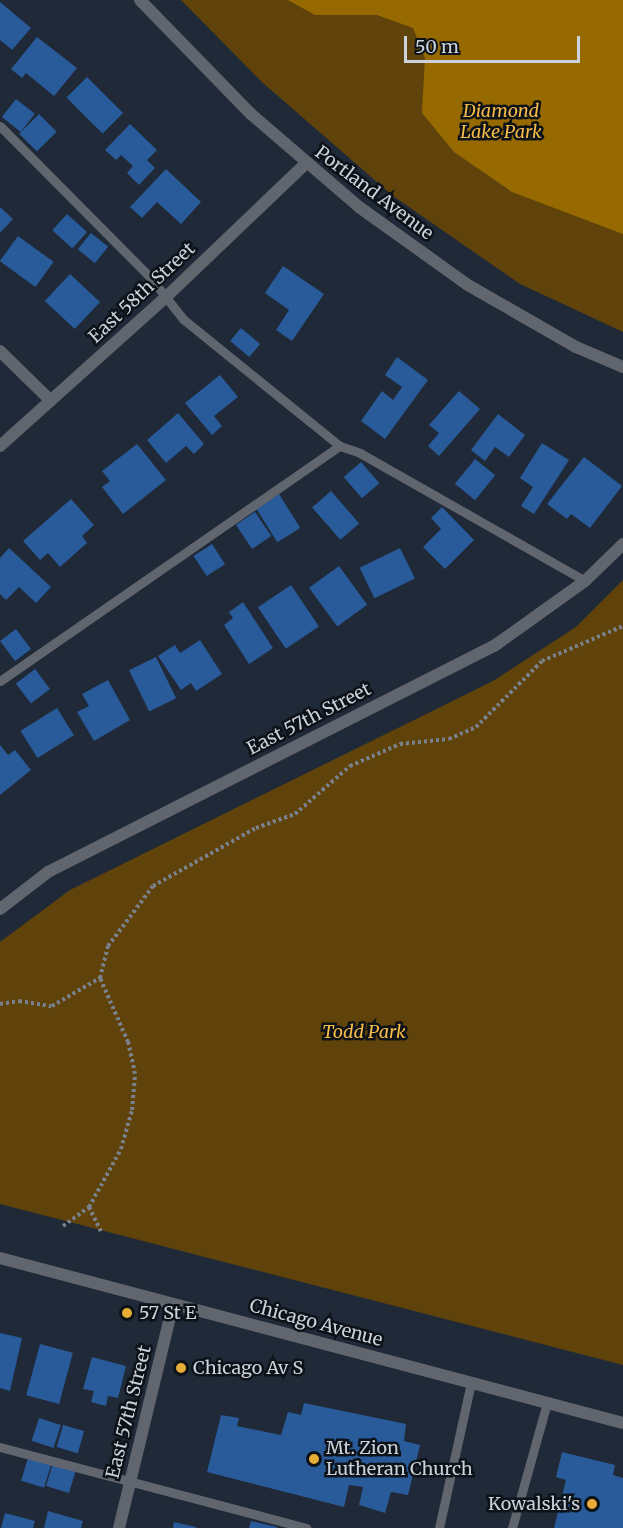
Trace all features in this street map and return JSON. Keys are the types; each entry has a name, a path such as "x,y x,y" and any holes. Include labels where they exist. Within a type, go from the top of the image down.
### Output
{"street":[{"name":"Portland Avenue","path":"140,0 305,164 468,285 576,346 623,367"},
{"name":"East 58th Street","path":"0,446 166,297 305,164"},
{"path":"0,351 51,401"},
{"name":"East 57th Street","path":"0,909 48,872 494,646 585,580 623,544"},
{"name":"Chicago Avenue","path":"0,1258 623,1423"},
{"name":"East 57th Street","path":"119,1528 173,1304"}],"lane":[{"path":"0,126 166,297 183,319 340,446 360,453 585,580"},
{"path":"0,681 340,446"},
{"path":"439,1528 471,1383"},
{"path":"512,1528 547,1403"},
{"path":"0,1447 306,1528"}],"path":[{"path":"63,1226 89,1207 121,1149 132,1110 135,1074 128,1042 100,978 108,946 153,886 256,828 295,814 350,766 400,744 449,739 476,727 542,660 623,626"},
{"path":"0,1004 19,1001 52,1006 100,978"},
{"path":"89,1207 102,1234"}],"green space":[{"name":"Diamond Lake Park","path":"181,0 623,0 623,332 520,284 393,196 263,83"},
{"name":"Todd Park","path":"623,580 623,1365 0,1204 0,942 70,890 493,681 576,627"}],"shaded area":[{"path":"288,0 623,0 623,234 512,192 454,152 422,113 425,58 413,28 377,15 315,15"}],"building":[{"path":"0,2 31,28 12,50 0,40"},
{"path":"37,37 77,68 54,96 26,73 22,78 11,69"},
{"path":"87,77 123,113 103,134 66,98"},
{"path":"16,99 35,114 21,132 2,117"},
{"path":"39,114 57,132 37,151 19,134"},
{"path":"130,124 157,150 147,160 155,168 139,185 127,173 133,166 121,155 116,160 105,150"},
{"path":"166,169 201,202 181,224 157,202 142,218 130,207"},
{"path":"0,207 13,219 0,233"},
{"path":"67,214 87,232 72,248 52,230"},
{"path":"91,233 108,247 95,263 78,249"},
{"path":"18,236 54,262 35,287 0,261"},
{"path":"283,266 324,294 292,341 276,330 289,310 265,293"},
{"path":"70,274 100,302 75,329 45,301"},
{"path":"241,328 260,344 249,357 230,341"},
{"path":"397,357 428,380 385,439 361,421 382,391 393,400 402,387 385,375"},
{"path":"220,375 238,397 214,416 222,426 212,435 185,403"},
{"path":"459,391 480,409 439,456 428,446 439,433 429,425"},
{"path":"178,413 204,444 194,454 186,446 166,463 147,440"},
{"path":"498,414 525,435 509,457 495,447 485,461 471,450"},
{"path":"542,443 569,460 534,514 521,506 533,487 520,478"},
{"path":"137,444 166,480 123,514 102,487 110,481 102,471"},
{"path":"584,457 622,486 590,528 571,514 567,519 547,504"},
{"path":"475,459 495,475 475,500 455,484"},
{"path":"361,462 379,483 362,498 344,477"},
{"path":"331,491 359,523 340,540 312,507"},
{"path":"279,494 300,528 277,542 256,508"},
{"path":"71,499 94,525 82,536 87,543 60,567 48,553 40,560 23,541"},
{"path":"442,507 474,540 445,569 423,547 441,529 431,518"},
{"path":"255,512 271,536 252,549 236,525"},
{"path":"212,544 225,564 207,576 194,556"},
{"path":"9,548 51,587 36,603 19,587 6,600 0,594 0,558"},
{"path":"400,548 415,579 374,598 360,568"},
{"path":"339,566 367,605 337,627 309,588"},
{"path":"291,585 319,626 286,649 258,607"},
{"path":"243,602 273,648 249,664 224,625 233,618 229,612"},
{"path":"16,629 31,649 15,661 0,641"},
{"path":"200,640 222,674 196,691 191,683 181,690 158,656 175,645 180,653"},
{"path":"156,657 176,698 149,711 129,670"},
{"path":"35,669 50,689 31,703 16,683"},
{"path":"108,680 130,720 94,741 77,712 89,706 82,694"},
{"path":"57,708 74,735 37,758 21,731"},
{"path":"0,745 8,755 15,750 31,770 0,795"},
{"path":"0,1333 22,1338 10,1391 0,1388"},
{"path":"40,1344 73,1353 59,1404 26,1395"},
{"path":"92,1357 126,1366 118,1398 108,1396 106,1406 91,1402 94,1391 83,1389"},
{"name":"Mt. Zion Lutheran Church","path":"304,1403 406,1424 404,1441 420,1445 408,1495 391,1492 385,1513 359,1505 363,1487 349,1485 344,1507 207,1472 221,1415 239,1418 237,1426 281,1435 288,1412 301,1415"},
{"path":"39,1418 61,1425 53,1448 32,1441"},
{"path":"63,1425 84,1431 78,1453 57,1447"},
{"name":"Kowalski's","path":"562,1452 615,1465 613,1475 623,1478 623,1528 554,1528 566,1480 556,1477"},
{"path":"29,1455 52,1462 44,1488 21,1481"},
{"path":"53,1463 76,1470 69,1493 46,1486"},
{"path":"48,1511 83,1521 81,1528 44,1528"},
{"path":"5,1513 35,1521 33,1528 1,1528"},
{"path":"251,1521 277,1527 277,1528 249,1528"},
{"path":"174,1522 196,1527 196,1528 173,1528"}],"place":[{"name":"57 St E","path":"127,1313"},
{"name":"Chicago Av S","path":"181,1368"},
{"name":"Mt. Zion Lutheran Church","path":"314,1459"},
{"name":"Kowalski's","path":"592,1504"}]}
